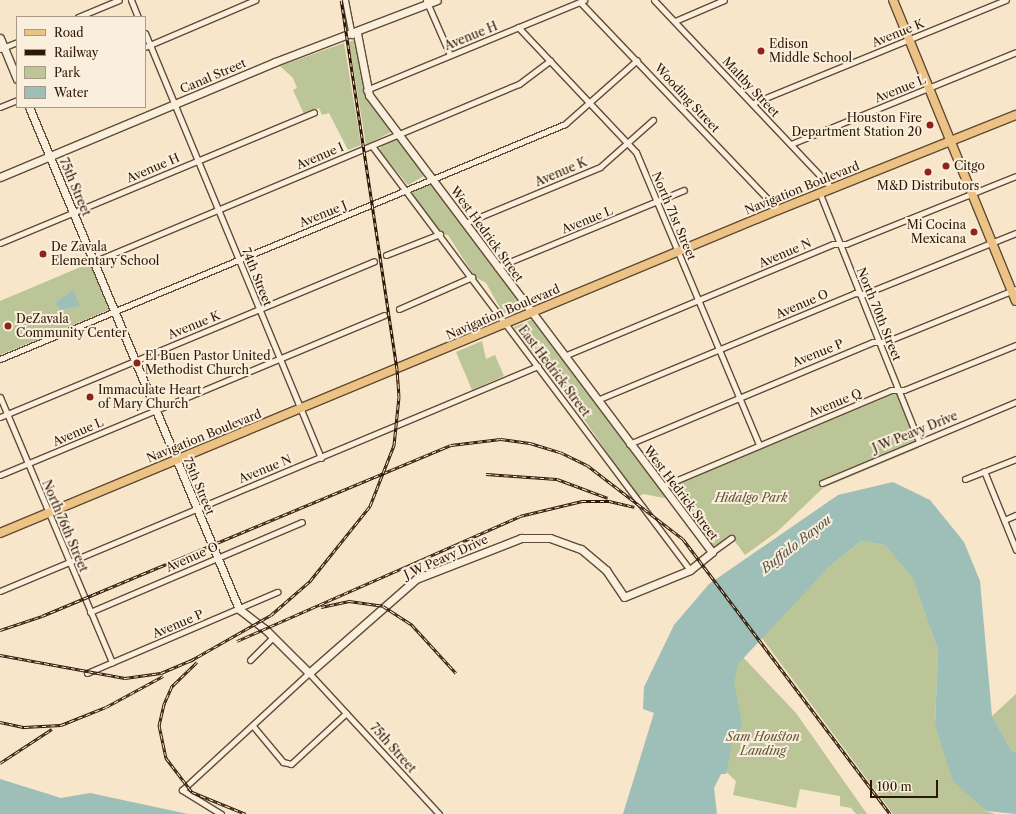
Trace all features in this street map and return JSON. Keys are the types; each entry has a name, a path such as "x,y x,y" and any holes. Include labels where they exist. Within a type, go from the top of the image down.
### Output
{"main road":[{"path":"893,0 950,142 1014,290 1016,301"},
{"name":"Navigation Boulevard","path":"0,533 507,324 778,210 1016,115"}],"street":[{"path":"80,16 119,0"},
{"path":"131,0 138,16"},
{"path":"148,46 255,0"},
{"name":"West Hedrick Street","path":"345,0 366,90 497,268 712,552"},
{"name":"Canal Street","path":"0,177 275,62 354,34 427,2 437,0"},
{"name":"Maltby Street","path":"654,0 833,189"},
{"path":"675,21 724,0"},
{"name":"Avenue K","path":"752,103 1006,0"},
{"name":"Avenue H","path":"366,90 582,1"},
{"name":"Wooding Street","path":"582,1 778,210"},
{"path":"427,2 450,55"},
{"name":"North 71st Street","path":"518,27 636,152 759,445"},
{"path":"0,38 2,48 16,77"},
{"path":"2,48 16,42"},
{"name":"74th Street","path":"148,46 219,209 321,458"},
{"name":"Avenue L","path":"791,144 1016,52"},
{"name":"Avenue J","path":"0,359 565,124 590,105 636,60"},
{"name":"Avenue I","path":"93,262 520,84 550,61"},
{"path":"0,107 16,100"},
{"name":"75th Street","path":"29,108 74,213 113,312 239,609 273,637 309,673 439,814"},
{"name":"Avenue H","path":"0,243 314,112"},
{"name":"Avenue K","path":"465,223 600,167 653,120"},
{"name":"East Hedrick Street","path":"372,146 440,234 690,570"},
{"name":"Avenue N","path":"564,356 698,300 1016,176"},
{"name":"Avenue L","path":"497,268 684,190"},
{"name":"North 70th Street","path":"820,194 919,442"},
{"name":"Avenue O","path":"597,400 719,349 1016,233"},
{"path":"386,256 440,234"},
{"name":"Avenue K","path":"0,417 374,262"},
{"path":"399,309 472,277"},
{"name":"Avenue P","path":"629,444 739,397 1014,290"},
{"name":"Avenue L","path":"0,475 384,315"},
{"name":"Avenue Q","path":"663,486 759,445 1016,345"},
{"name":"Avenue N","path":"0,591 538,366"},
{"name":"North 76th Street","path":"0,397 27,464 112,662"},
{"name":"J W Peavy Drive","path":"822,483 1016,402"},
{"path":"965,479 1016,459"},
{"path":"984,471 1016,550"},
{"path":"1004,520 1016,515"},
{"name":"Avenue O","path":"90,612 302,522"},
{"name":"J W Peavy Drive","path":"221,814 182,790 309,673 416,579 521,538 550,538 581,549 606,570 624,597 690,570 731,538"},
{"name":"Avenue P","path":"87,673 277,592"},
{"path":"250,660 273,637"},
{"path":"253,726 282,762 289,764 346,713"}],"green space":[{"path":"354,40 367,95 393,131 366,145 349,42"},
{"path":"344,43 361,145 348,150 329,113 322,115 319,108 304,114 293,90 297,88 293,78 280,66"},
{"path":"398,139 426,175 408,185 379,150 382,145"},
{"path":"427,184 433,184 523,308 504,315 486,283 475,277 448,235 443,235 412,194 414,189"},
{"path":"90,263 109,310 0,355 0,301"},
{"path":"533,319 669,499 643,494 638,497 572,402 515,331 514,327"},
{"path":"482,341 486,359 495,355 504,376 472,390 456,352"},
{"name":"Hidalgo Park","path":"898,392 919,448 823,488 778,531 745,555 731,536 713,549 669,491 670,487"},
{"path":"861,541 885,545 913,577 938,651 935,725 985,811 996,814 893,814 761,637 829,567"},
{"name":"Sam Houston Landing","path":"739,653 796,713 867,814 856,814 851,808 840,806 840,796 800,789 796,808 733,795 736,781 712,759"},
{"path":"1016,694 1016,752 1011,750 992,716"}],"water":[{"path":"73,290 80,306 60,310 56,302"},
{"name":"Buffalo Bayou","path":"893,482 930,500 964,542 980,581 992,716 1011,750 1016,752 1016,814 986,811 953,781 935,725 938,651 913,578 885,545 861,541 829,567 738,664 734,683 742,723 738,734 734,733 726,774 721,774 714,788 717,814 623,814 654,713 643,709 644,687 674,625 709,584 838,495"},
{"path":"0,779 61,798 90,793 188,814 0,814"}],"railway":[{"path":"190,661 271,615 310,581 370,506 394,445 399,397 397,369 341,0"},
{"path":"0,630 42,616 451,445 501,439 530,443 560,452 587,465 683,539 890,814"},
{"path":"486,474 557,479 608,498"},
{"path":"237,641 520,516 582,501 609,501 634,507"},
{"path":"321,607 349,601 383,606 412,625 456,673"},
{"path":"0,655 125,678 161,673 194,659"},
{"path":"197,662 172,686 164,704 159,725 166,758 192,792 246,814"},
{"path":"0,722 24,727 61,725 106,707 163,676"},
{"path":"0,763 52,729"}],"place":[{"name":"Edison Middle School","path":"761,51"},
{"name":"Houston Fire Department Station 20","path":"930,125"},
{"name":"Citgo","path":"946,166"},
{"name":"M&D Distributors","path":"928,172"},
{"name":"Mi Cocina Mexicana","path":"974,232"},
{"name":"De Zavala Elementary School","path":"43,254"},
{"name":"DeZavala Community Center","path":"8,326"},
{"name":"El Buen Pastor United Methodist Church","path":"137,363"},
{"name":"Immaculate Heart of Mary Church","path":"90,397"}]}
